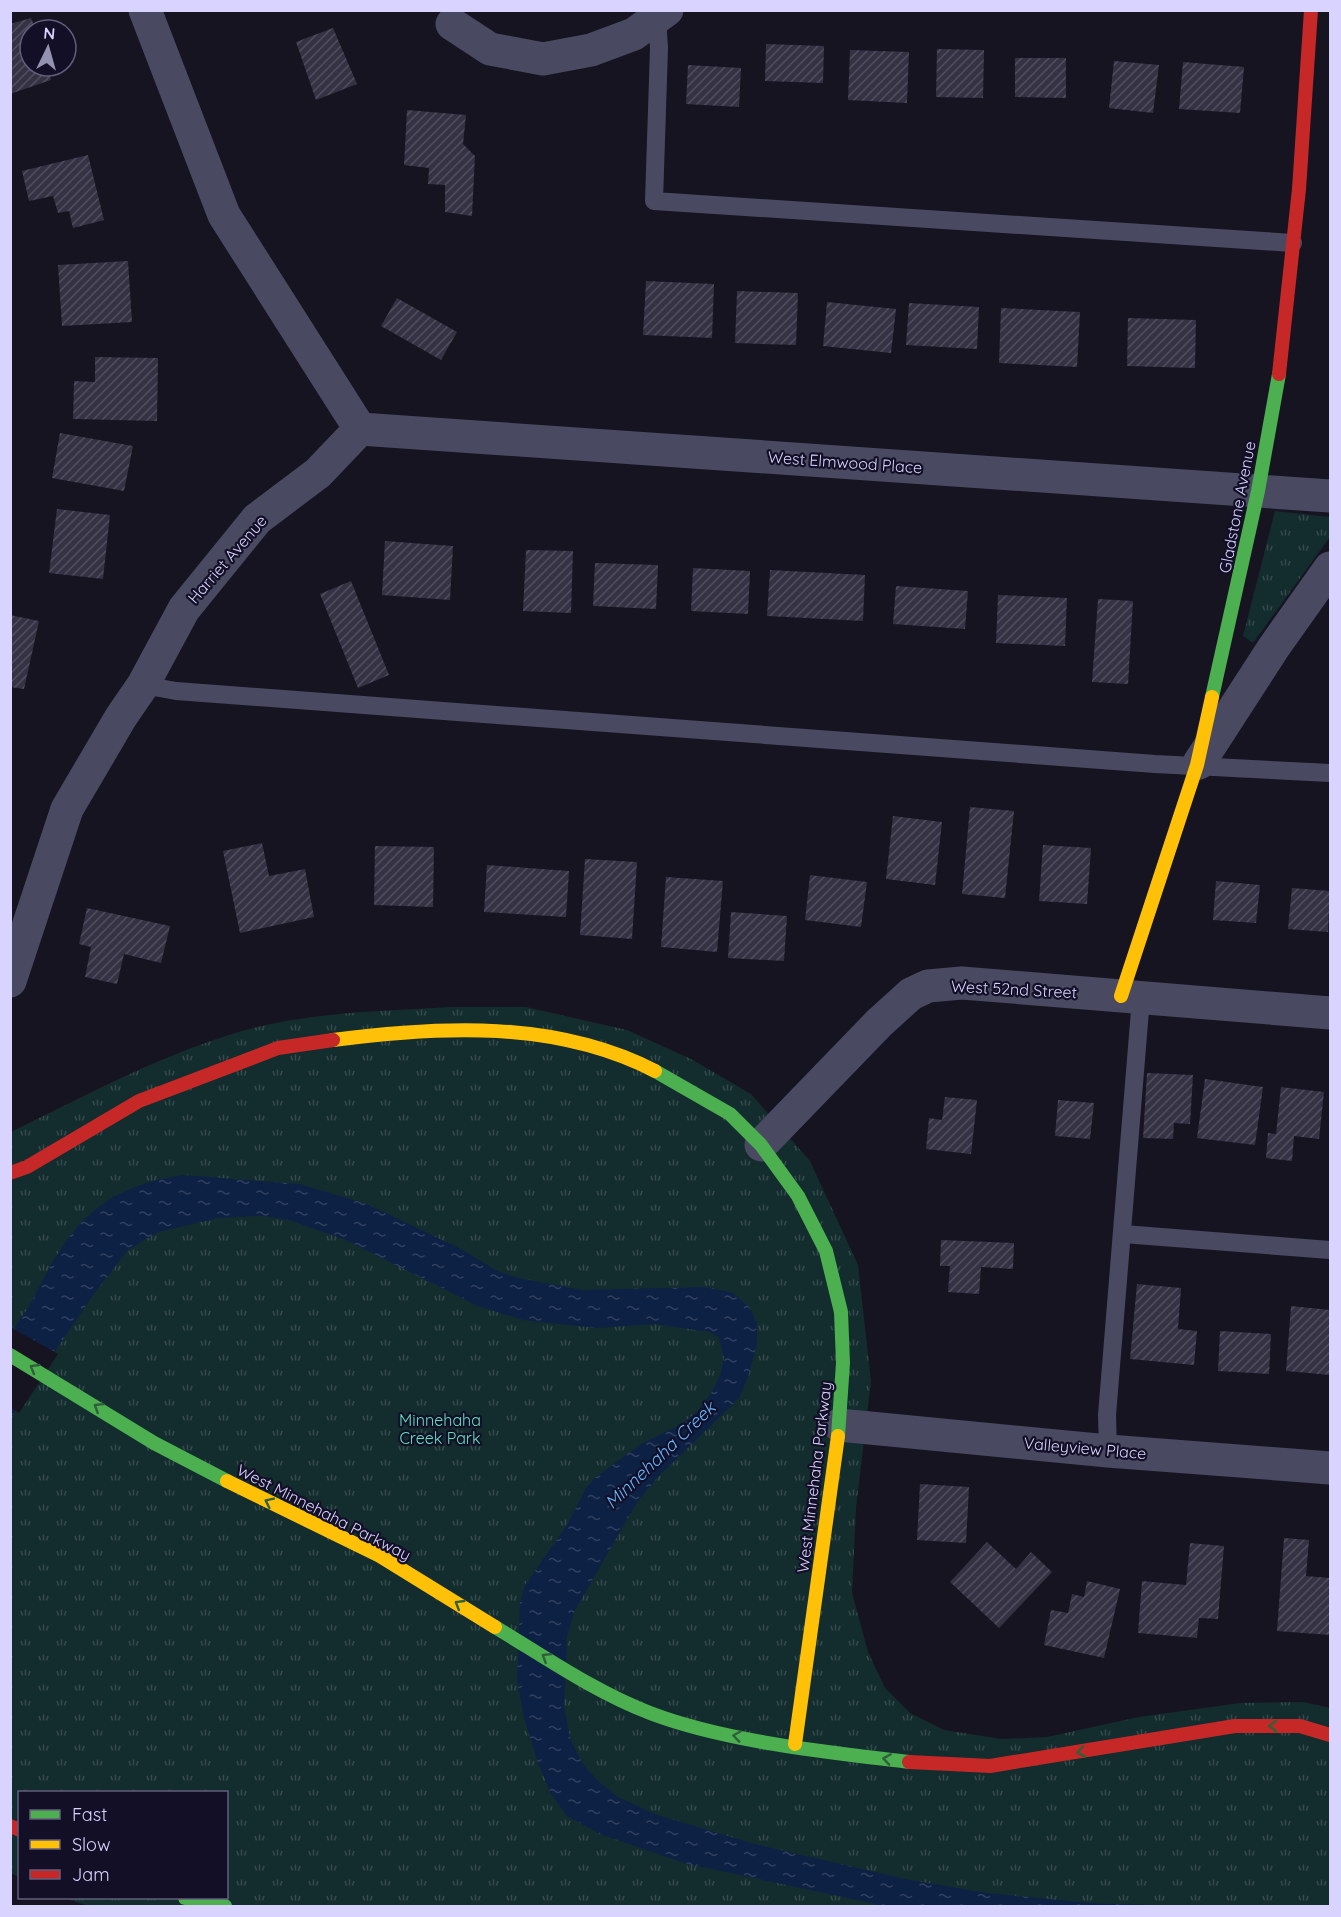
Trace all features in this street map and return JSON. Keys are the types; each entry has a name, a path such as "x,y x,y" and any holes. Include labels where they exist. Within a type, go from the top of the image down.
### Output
{"street":[{"path":"145,10 224,215 360,429"},
{"name":"Gladstone Avenue","path":"1131,997 1197,765 1258,490 1280,378 1299,189 1311,10"},
{"path":"452,24 490,49 543,59 591,50 634,34 662,14"},
{"name":"West Elmwood Place","path":"360,429 1330,496"},
{"name":"Harriet Avenue","path":"10,981 68,809 184,609 257,519 318,473 360,429"},
{"path":"1197,765 1274,647 1330,568"},
{"name":"West 52nd Street","path":"761,1145 879,1023 911,994 928,986 962,983 1330,1013"},
{"name":"West Minnehaha Parkway","path":"10,1173 27,1167 139,1101 278,1048 387,1033 495,1029 576,1041 627,1056 674,1080 730,1114 761,1145 798,1196 826,1251 841,1312 843,1363 839,1425 795,1744"},
{"name":"West Minnehaha Parkway","path":"10,1355 58,1382 154,1443 380,1557 583,1680 650,1713 726,1735 908,1762 990,1766 1235,1726 1300,1726 1330,1735"},
{"name":"Valleyview Place","path":"839,1425 1108,1451 1330,1468"},
{"path":"190,1899 225,1906"}],"lane":[{"path":"662,14 654,201 1293,243"},
{"path":"142,685 176,691 1330,773"},
{"path":"1108,1451 1107,1415 1124,1234 1131,997"},
{"path":"1124,1234 1330,1250"}],"green space":[{"path":"1275,511 1330,517 1330,537 1253,643 1243,636"},
{"name":"Minnehaha Creek Park","path":"451,1007 526,1007 627,1030 691,1059 751,1094 810,1161 858,1265 871,1381 856,1508 852,1593 868,1652 885,1688 910,1713 944,1730 1002,1739 1047,1737 1139,1717 1240,1703 1303,1702 1330,1708 1330,1906 88,1906 67,1899 228,1899 228,1791 18,1791 18,1876 11,1873 11,1132 159,1061 221,1038 277,1023 326,1015"}],"water":[{"name":"Minnehaha Creek","path":"184,1175 299,1184 367,1204 463,1250 497,1271 518,1278 582,1290 706,1287 733,1293 750,1308 757,1323 757,1343 749,1374 739,1398 656,1479 636,1504 574,1612 567,1637 564,1707 571,1741 583,1764 598,1781 618,1797 657,1815 755,1844 905,1879 987,1893 1089,1903 1175,1906 885,1906 684,1863 600,1834 567,1816 551,1794 538,1763 524,1718 517,1680 520,1602 525,1585 567,1525 586,1488 596,1477 641,1444 680,1425 698,1411 720,1376 724,1357 719,1338 710,1332 655,1324 597,1328 523,1320 478,1306 346,1240 289,1220 262,1216 218,1218 158,1232 128,1250 93,1295 11,1417 9,1358 12,1334 73,1233 89,1215 107,1201 128,1190 154,1181"}],"pier":[{"path":"12,1328 58,1354 19,1413 11,1408"}],"building":[{"path":"18,22 18,78 50,78 51,80 10,94 10,24"},
{"path":"333,28 357,84 316,100 296,42"},
{"path":"766,44 824,46 823,83 765,81"},
{"path":"937,49 984,50 983,98 936,97"},
{"path":"850,50 909,52 907,103 848,100"},
{"path":"1015,58 1066,58 1066,98 1015,97"},
{"path":"1114,61 1159,65 1153,113 1109,108"},
{"path":"1183,62 1244,67 1240,113 1179,109"},
{"path":"688,65 741,68 739,107 686,104"},
{"path":"407,110 466,115 463,144 475,156 472,216 445,212 445,185 428,184 429,168 404,165"},
{"path":"88,155 104,220 73,228 69,211 58,213 53,196 29,201 22,171"},
{"path":"128,261 132,322 62,326 58,265"},
{"path":"646,281 714,284 712,338 643,335"},
{"path":"737,291 798,293 796,345 735,343"},
{"path":"397,298 457,332 441,360 381,326"},
{"path":"827,302 896,309 891,353 823,346"},
{"path":"909,303 979,307 977,349 906,345"},
{"path":"1001,308 1080,312 1077,367 999,363"},
{"path":"1128,318 1196,320 1195,368 1127,366"},
{"path":"95,357 158,358 157,421 73,419 74,381 95,382"},
{"path":"60,433 133,446 124,491 52,478"},
{"path":"57,509 110,515 103,579 49,573"},
{"path":"385,541 453,546 450,600 382,595"},
{"path":"526,550 573,551 571,613 523,611"},
{"path":"595,563 658,565 656,609 593,606"},
{"path":"693,568 750,571 748,614 691,611"},
{"path":"770,570 865,575 863,621 767,616"},
{"path":"351,581 389,675 358,688 320,594"},
{"path":"896,586 968,591 965,629 893,624"},
{"path":"998,595 1067,598 1065,646 996,643"},
{"path":"1098,599 1133,601 1128,684 1092,682"},
{"path":"10,615 39,621 24,689 10,687"},
{"path":"970,807 1014,811 1005,898 962,894"},
{"path":"893,816 942,822 935,885 886,879"},
{"path":"262,843 269,876 305,869 314,917 240,933 223,851"},
{"path":"1043,845 1091,848 1087,904 1039,901"},
{"path":"375,846 434,847 433,907 374,905"},
{"path":"585,859 637,862 632,939 580,935"},
{"path":"487,865 569,871 566,917 484,912"},
{"path":"810,875 867,882 861,927 805,920"},
{"path":"666,877 723,881 717,952 661,947"},
{"path":"1216,881 1260,885 1256,923 1213,920"},
{"path":"1292,888 1330,891 1328,932 1288,929"},
{"path":"87,908 170,926 161,963 124,954 117,984 85,977 91,947 79,944"},
{"path":"731,912 787,916 784,961 728,958"},
{"path":"1147,1073 1193,1075 1190,1124 1174,1123 1173,1139 1143,1138"},
{"path":"1205,1079 1263,1087 1255,1145 1197,1138"},
{"path":"1281,1087 1324,1092 1319,1139 1294,1136 1292,1161 1266,1158 1268,1133 1276,1134"},
{"path":"945,1097 977,1100 971,1154 926,1149 929,1118 942,1120"},
{"path":"1058,1100 1094,1103 1090,1139 1055,1136"},
{"path":"941,1240 1014,1243 1013,1269 981,1267 979,1294 948,1292 950,1266 940,1266"},
{"path":"1137,1284 1181,1288 1178,1329 1197,1331 1194,1365 1130,1359"},
{"path":"1291,1306 1330,1310 1330,1375 1286,1371"},
{"path":"1220,1331 1271,1334 1269,1374 1218,1371"},
{"path":"920,1484 969,1487 966,1543 917,1540"},
{"path":"1284,1538 1309,1540 1306,1576 1330,1578 1330,1635 1277,1631"},
{"path":"987,1542 1016,1569 1031,1552 1052,1572 999,1628 950,1582"},
{"path":"1190,1543 1224,1546 1218,1619 1199,1618 1197,1638 1138,1633 1142,1581 1186,1585"},
{"path":"1087,1581 1120,1589 1104,1658 1044,1645 1051,1610 1068,1613 1072,1594 1084,1597"}],"traffic: fast":[{"path":"1212,697 1258,491 1279,374"},
{"path":"655,1071 730,1114 761,1145 798,1196 826,1251 841,1312 843,1363 838,1436"},
{"path":"10,1355 154,1443 227,1481"},
{"path":"495,1627 610,1695 630,1705 680,1723 778,1745 909,1762"},
{"path":"190,1899 225,1906"}],"traffic: slow":[{"path":"1121,996 1197,765 1212,697"},
{"path":"333,1040 415,1032 497,1031 538,1035 578,1043 617,1054 655,1071"},
{"path":"795,1744 838,1436"},
{"path":"227,1481 380,1556 495,1627"}],"traffic: jam":[{"path":"1279,374 1299,189 1311,10"},
{"path":"10,1173 27,1167 139,1101 278,1048 333,1040"},
{"path":"909,1762 990,1766 1235,1726 1300,1726 1330,1735"},
{"path":"10,1826 18,1829"}]}
